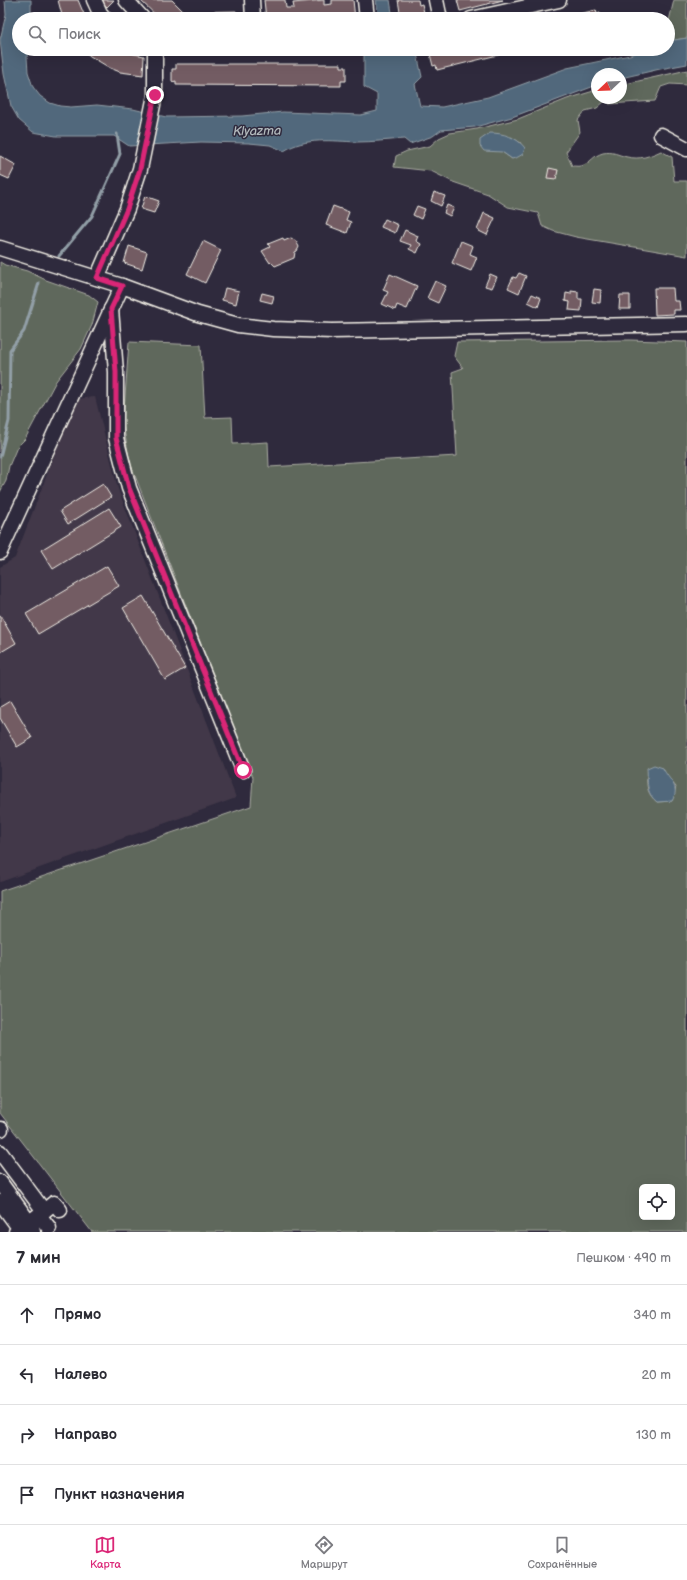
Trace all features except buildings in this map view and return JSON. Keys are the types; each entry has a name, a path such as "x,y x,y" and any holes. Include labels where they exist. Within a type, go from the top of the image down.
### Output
{"street":[{"path":"94,0 100,12"},
{"path":"126,0 137,12"},
{"path":"252,0 253,12"},
{"path":"365,0 366,12"},
{"path":"436,0 439,12"},
{"path":"503,12 559,0"},
{"path":"97,278 127,209 140,169 155,95 155,56"},
{"path":"661,135 687,149"},
{"path":"0,248 122,286 198,314 238,325 274,329 332,331 687,324"},
{"path":"0,552 122,286"},
{"path":"111,309 116,372 116,438 129,488 243,770"},
{"path":"0,1152 30,1224"},
{"path":"0,1182 30,1224"},
{"path":"0,1202 30,1224 48,1228"},
{"path":"30,1224 54,1203 60,1210"}],"shaded area":[{"path":"95,397 118,489 236,798 0,882 0,567 15,558 76,399"}],"green space":[{"path":"674,0 687,0 687,38 675,40 675,12 671,12"},
{"path":"687,70 687,85 670,84 661,87 655,101 627,103 627,84"},
{"path":"591,92 591,104 602,104 597,108 585,111 578,120 580,132 566,152 572,166 583,166 603,153 613,153 627,157 641,158 661,151 672,157 674,181 687,181 687,256 576,237 553,231 542,226 538,213 508,207 488,194 453,182 431,171 394,167 396,156 407,151 430,146 439,138 450,133 477,129 518,119 567,99","holes":["511,137 521,143 512,159 502,152"]},
{"path":"0,262 89,295 98,302 92,325 81,349 56,381 25,439 17,447 9,466 6,481 0,492"},
{"path":"630,340 687,342 687,1232 92,1232 0,1113 0,891 251,806 253,777 130,463 123,424 129,342 201,345 205,418 232,417 233,444 268,442 269,467 457,456 452,372 463,368 454,356 457,342","holes":["663,768 666,775 676,787 672,801 657,802 648,790 647,775"]}],"water":[{"name":"Klyazma","path":"5,0 31,0 31,12 12,12 12,56 27,56 28,72 33,87 40,96 50,103 60,106 71,107 97,105 133,109 166,117 242,116 283,112 361,115 377,111 377,94 364,87 364,56 418,56 422,77 415,84 420,106 442,107 488,97 567,68 625,56 675,56 675,40 687,38 687,64 627,77 627,68 591,68 591,87 512,117 475,127 441,130 433,136 410,144 404,139 363,142 319,141 301,144 284,151 270,145 249,143 201,142 129,146 114,136 56,136 33,132 19,120 11,106 4,74 0,40 6,14"},
{"path":"376,0 390,0 392,12 378,12"},
{"path":"490,133 514,138 525,148 523,154 512,159 502,152 484,151 480,146 480,140"},
{"path":"654,765 663,768 675,787 672,801 657,802 649,791 647,768"}],"waterway":[{"path":"59,256 92,216 120,154 117,134"},
{"path":"0,457 9,421 10,350 24,331 39,283"}],"route":[{"path":"155,95 140,169 127,209 97,278 122,286 111,309 116,372 116,438 129,488 243,770"}]}
